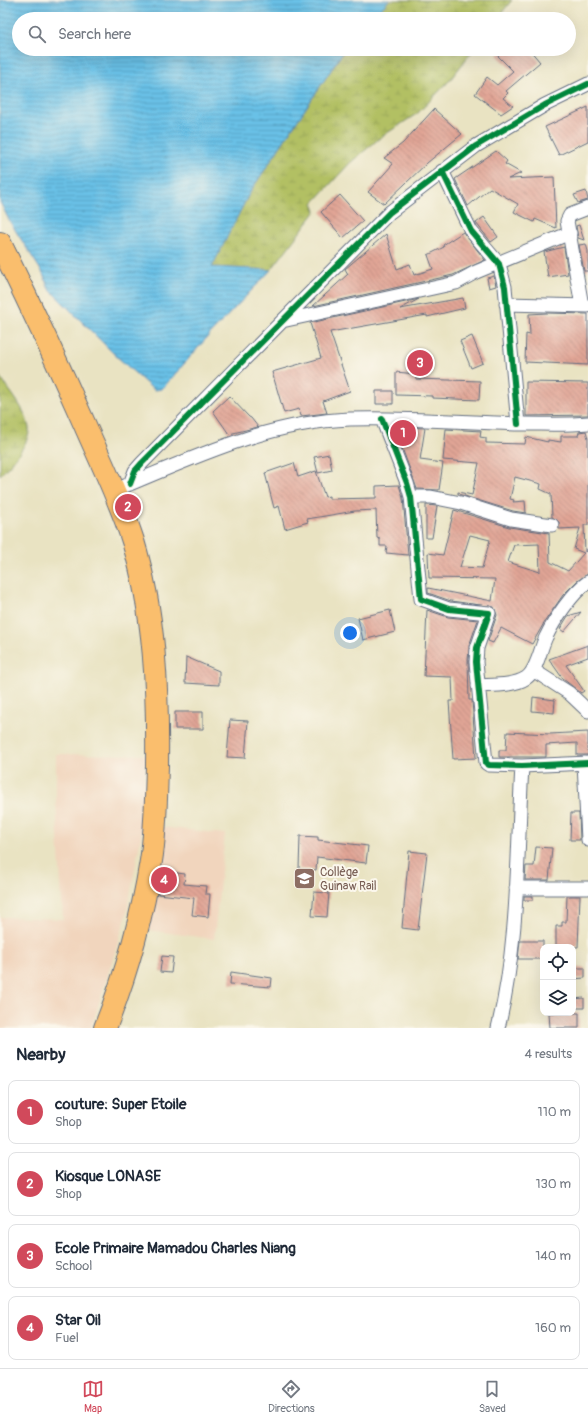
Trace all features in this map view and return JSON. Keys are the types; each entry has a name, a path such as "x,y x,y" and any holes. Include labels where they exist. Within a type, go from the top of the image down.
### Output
{"highway":[{"path":"0,243 122,488 146,597 155,660 158,727 156,810 148,878 128,960 105,1028"}],"street":[{"path":"122,488 142,463 390,212 442,171 483,142 546,105 588,84"},
{"path":"442,171 471,231 499,264 504,278 518,424"},
{"path":"506,304 585,306 568,218 588,208"},
{"path":"282,321 456,283 476,272 499,264 570,233"},
{"path":"122,488 245,438 320,422 348,419 382,419 518,424 588,423"},
{"path":"382,419 411,497 420,599 449,609 489,613 477,648 476,662 486,762 489,765 522,766 586,763 588,840"},
{"path":"411,497 431,498 461,503 511,519 552,525"},
{"path":"478,686 517,682 527,678 533,670 546,636 568,602 581,586 588,582"},
{"path":"533,670 569,694 588,711"},
{"path":"498,1028 505,1002 512,954 522,766"},
{"path":"516,888 588,888"}],"shaded area":[{"path":"56,754 146,755 141,836 126,917 91,1028 0,1028 0,917 63,919 56,801"},
{"path":"153,826 225,834 214,939 133,928"}],"green space":[{"path":"389,0 512,0 503,12 378,12"},
{"path":"340,56 469,56 450,80 418,113 381,137 350,163 313,203 316,211 271,270 211,267 250,192"},
{"path":"0,377 25,414 29,434 23,447 14,460 0,475"}],"water":[{"path":"0,0 389,0 378,12 12,12 12,56 340,56 250,192 212,267 271,270 211,333 162,389 155,390 148,385 113,353 49,289 42,272 10,222 0,202"}],"building":[{"path":"498,56 535,56 540,62 506,91 508,93 503,98 513,106 501,114 475,94 487,77 497,85 513,71"},
{"path":"588,107 588,141 559,155 545,127"},
{"path":"434,109 462,134 427,163 384,204 368,192 393,164 384,158 403,143"},
{"path":"496,151 507,161 505,164 521,173 508,179 554,177 556,228 535,219 534,222 514,212 518,204 490,188 468,206 455,179"},
{"path":"586,191 588,200 578,203 574,195"},
{"path":"340,195 363,221 343,238 321,212"},
{"path":"484,217 498,237 491,242 476,223"},
{"path":"579,225 584,240 578,238 576,226"},
{"path":"463,232 485,260 453,275 313,306 348,274 345,269 386,234 397,269 410,264 414,275 433,269 428,255 444,247 443,245"},
{"path":"586,244 588,251 588,271 584,271 579,245"},
{"path":"564,247 568,274 548,277 544,252"},
{"path":"494,276 496,286 489,288 487,278"},
{"path":"463,298 465,308 427,317 427,315 330,332 350,391 323,401 327,413 301,416 299,409 284,413 272,372 321,358 310,323 419,299 400,309"},
{"path":"529,314 588,314 588,365 525,362 526,334 530,335"},
{"path":"472,336 483,363 471,368 460,341"},
{"path":"396,372 416,374 416,379 480,381 479,400 396,395"},
{"path":"526,382 588,383 588,415 526,416"},
{"path":"376,391 393,391 393,404 376,404"},
{"path":"229,396 258,427 229,434 213,411"},
{"path":"397,427 425,428 420,460 443,463 439,490 417,489 398,437"},
{"path":"446,429 481,431 480,437 486,438 486,443 525,444 526,437 548,442 548,440 561,442 561,436 578,436 579,432 586,431 588,438 588,525 584,525 585,552 588,548 588,574 577,581 563,595 543,624 544,623 532,644 501,628 493,643 488,641 497,615 494,607 451,601 428,593 428,588 492,601 495,579 429,578 428,553 443,555 454,510 509,527 549,533 550,562 568,571 584,553 574,549 580,528 559,529 559,522 552,517 551,494 540,489 541,484 515,477 510,499 514,500 513,502 525,501 526,513 513,511 458,494 458,492 472,495 479,463 443,460","holes":["470,535 490,540 482,568 460,567","539,544 540,572 508,562 514,545"]},
{"path":"329,454 332,470 318,473 314,457"},
{"path":"294,463 298,477 316,471 325,497 329,496 329,499 376,498 376,486 399,485 403,498 408,555 386,553 387,546 380,546 380,539 377,538 376,510 355,511 307,519 308,522 285,529 279,506 274,508 265,473"},
{"path":"426,505 437,506 432,538 426,538"},
{"path":"390,610 395,632 363,640 358,618"},
{"path":"427,610 448,617 478,620 469,646 468,661 469,700 472,700 476,758 453,759 449,701 453,701 452,677 424,676"},
{"path":"581,612 564,632 560,629 568,616"},
{"path":"588,645 588,657 566,665 584,691 581,693 563,679 549,659"},
{"path":"186,657 219,671 219,685 185,683"},
{"path":"533,697 555,700 554,713 532,711"},
{"path":"175,712 203,712 203,729 175,729"},
{"path":"230,720 248,721 245,758 227,757"},
{"path":"507,732 550,734 588,732 588,755 577,755 577,743 546,745 546,757 499,757 499,750 506,750"},
{"path":"571,813 579,813 580,840 570,840"},
{"path":"300,836 318,837 318,840 368,846 366,863 317,857 316,870 299,869"},
{"path":"536,847 552,848 549,880 525,880 526,866 534,866"},
{"path":"409,851 427,853 418,930 402,928"},
{"path":"162,871 185,874 184,884 206,886 205,894 210,894 208,917 192,915 194,898 158,894"},
{"path":"314,892 329,893 327,917 312,916"},
{"path":"524,896 533,896 533,900 524,900"},
{"path":"567,896 580,896 578,947 576,947 576,944 556,944 556,926 562,926 562,922 566,922"},
{"path":"520,941 543,941 543,944 540,944 540,959 518,959"},
{"path":"162,956 173,957 171,973 160,972"},
{"path":"576,968 585,968 585,978 576,979"},
{"path":"231,972 272,978 271,987 230,984"},
{"path":"584,998 584,1008 576,1008 576,999"},
{"path":"576,1013 579,1013 579,1028 550,1028 549,1016 576,1016"}],"cycle path":[{"path":"130,484 135,471 142,463 390,212 476,146 545,105 588,84"},
{"path":"442,171 471,231 499,264 505,287 518,424"},
{"path":"382,419 411,497 421,599 449,609 489,613 477,648 476,662 486,763 489,765 522,766 588,763"}],"place":[{"name":"Ecole Primaire Mamadou Charles Niang","path":"420,363"},
{"name":"couture: Super Etoile","path":"403,433"},
{"name":"Kiosque LONASE","path":"128,507"},
{"name":"Collège Guinaw Rail","path":"304,879"},
{"name":"Star Oil","path":"164,880"}]}
